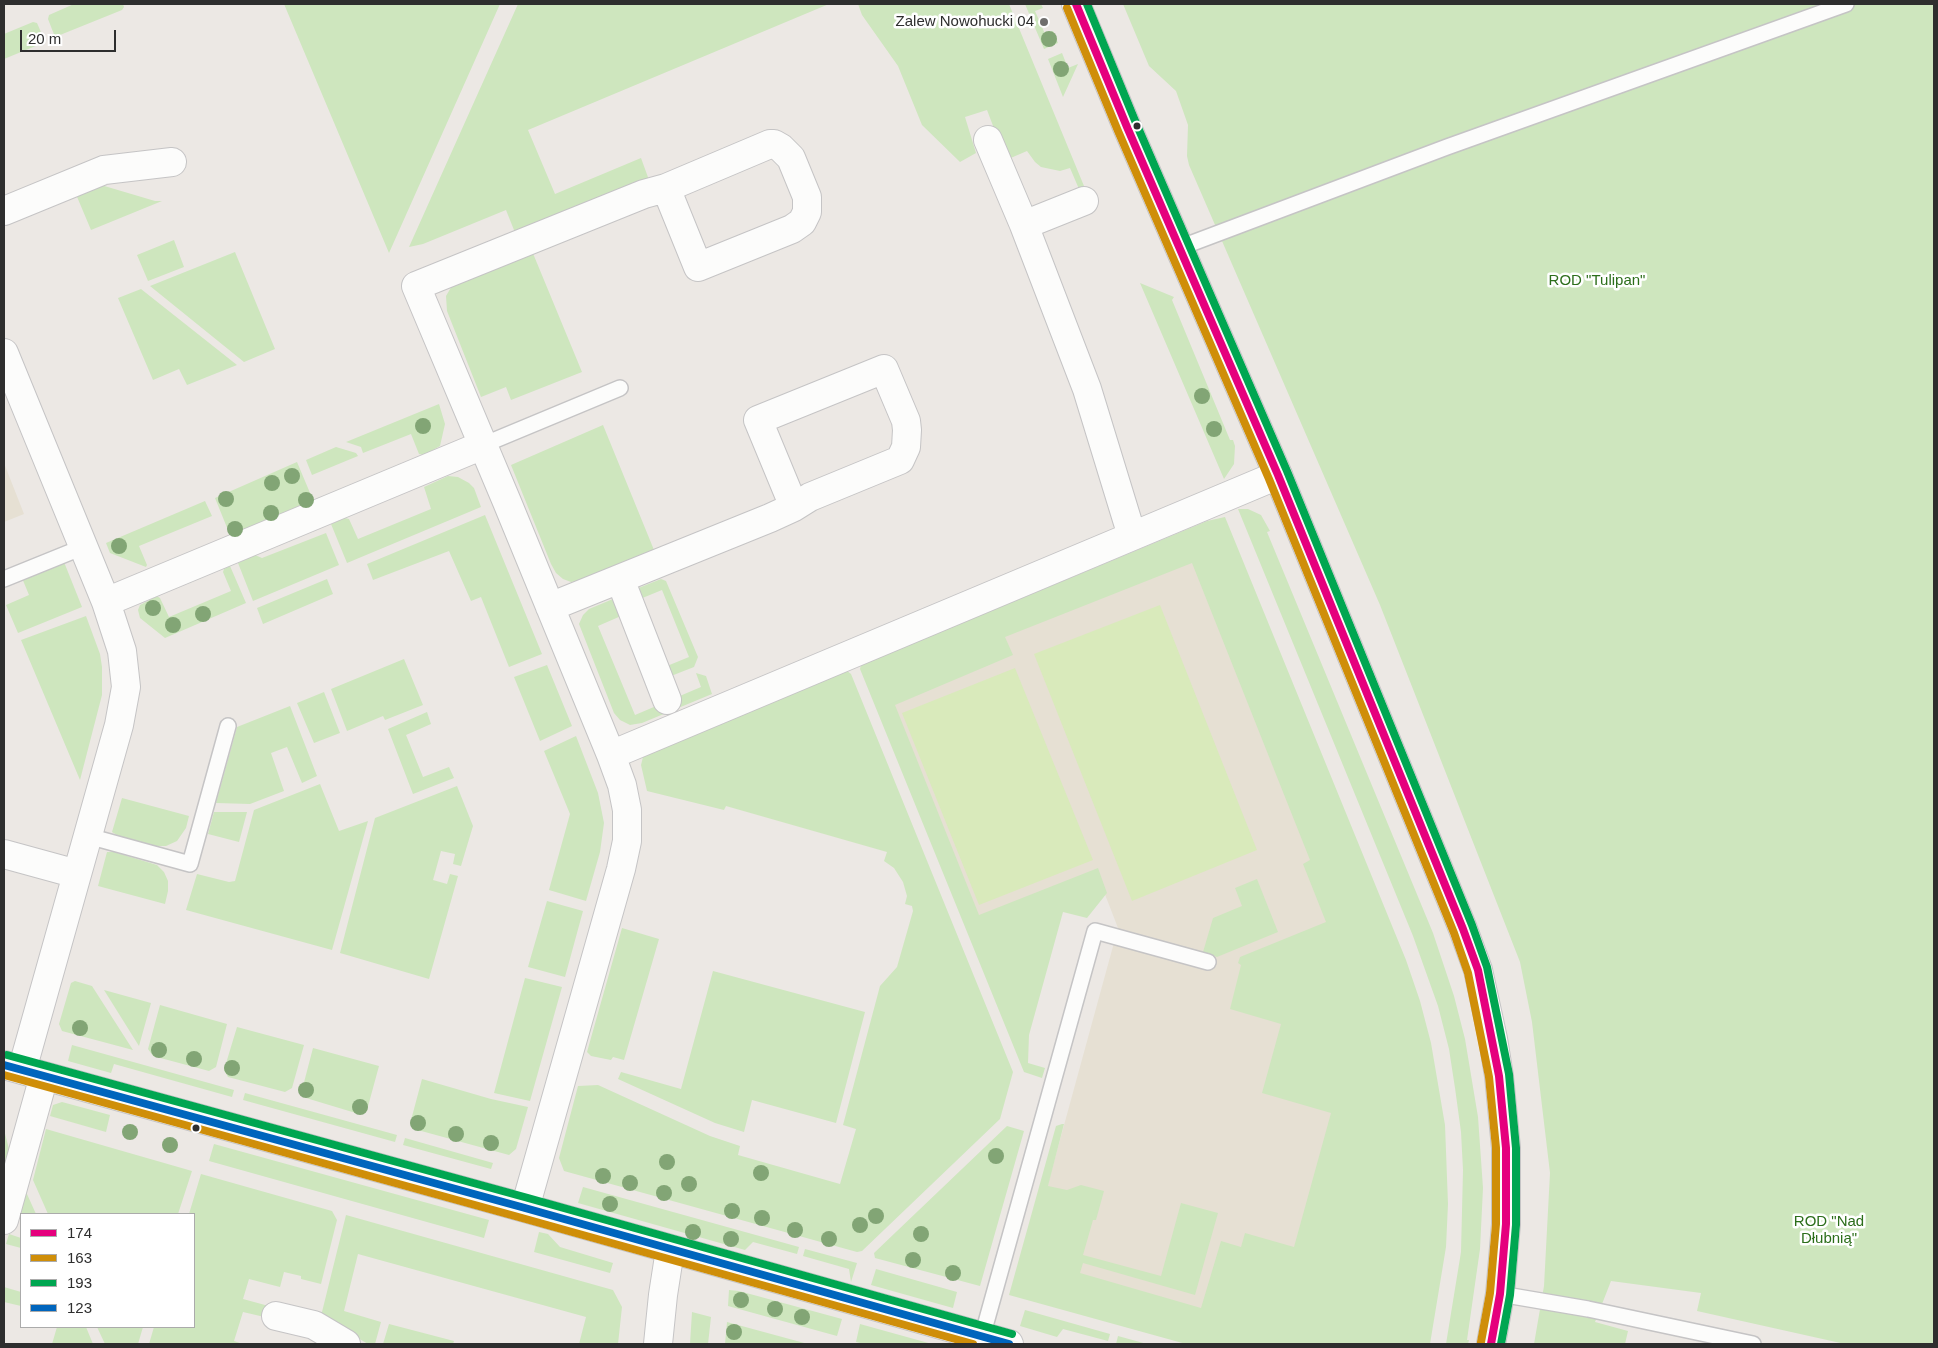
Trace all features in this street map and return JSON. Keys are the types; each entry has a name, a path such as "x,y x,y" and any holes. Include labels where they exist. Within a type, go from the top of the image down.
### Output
{"street":[{"path":"1076,4 1179,248 1278,475 1464,929 1478,970 1494,1040 1504,1116 1506,1215 1500,1294 1492,1344"},
{"path":"988,140 1024,225 1087,390 1132,536"},
{"path":"525,1208 625,854 628,829 625,800 620,778 611,755 416,286 644,194 666,188 764,146 774,144 785,150 791,158 807,197 807,212 802,222 792,229 698,267 666,188"},
{"path":"4,211 104,170 172,162"},
{"path":"1024,225 1084,201"},
{"path":"4,353 106,602 122,651 126,687 119,725 24,1070 4,1220"},
{"path":"550,607 770,518 794,507 810,497 900,460 904,454 907,439 906,421 884,368 758,420 794,507"},
{"path":"106,602 483,445"},
{"path":"611,755 1278,475"},
{"path":"620,579 667,700"},
{"path":"4,854 77,874"},
{"path":"24,1070 1009,1344"},
{"path":"658,1344 670,1250"},
{"path":"276,1316 314,1325 346,1344"}],"lane":[{"path":"1179,248 1447,146 1846,4"},
{"path":"483,445 620,388"},
{"path":"4,579 83,547"},
{"path":"88,836 190,864 228,726"},
{"path":"982,1337 1095,931 1208,962"},
{"path":"1500,1294 1588,1309 1753,1344"}],"shaded area":[{"path":"4,463 24,514 4,522"},
{"path":"1213,546 1370,914 1410,1344 1020,1286 1118,928 1099,879 976,929 877,686"}],"green space":[{"path":"74,4 123,4 124,7 122,10 55,37 48,19 49,15"},
{"path":"284,4 500,4 389,253"},
{"path":"518,4 829,4 528,130 555,194 641,158 649,180 516,235 506,210 423,244 409,247"},
{"path":"858,4 1009,4 1084,186 1079,189 1070,168 1060,171 1041,167 1027,151 1006,160 987,110 965,117 976,153 960,162 922,125 898,66 862,15"},
{"path":"1025,4 1041,4 1043,8 1035,11 1045,34 1053,31 1058,43 1044,49"},
{"name":"ROD \"Tulipan\"","path":"1123,4 1934,4 1934,1344 1845,1344 1697,1311 1701,1293 1611,1281 1595,1322 1628,1331 1625,1344 1534,1344 1544,1286 1550,1173 1532,1022 1520,962 1380,605 1189,165 1187,156 1188,125 1176,91 1149,66"},
{"path":"33,22 37,23 44,39 43,43 4,59 4,34"},
{"path":"1062,53 1068,68 1078,64 1063,97 1048,59"},
{"path":"101,185 155,201 162,201 91,230 75,192"},
{"path":"174,240 184,267 148,281 137,255"},
{"path":"532,251 582,372 511,400 506,387 481,397 447,311 446,296 453,284"},
{"path":"235,252 275,349 244,362 150,286"},
{"path":"1140,283 1174,297 1172,300 1230,440 1233,440 1235,446 1234,464 1224,479"},
{"path":"141,289 237,365 187,385 179,369 153,380 118,298"},
{"path":"439,404 445,424 440,446 424,455 419,454 411,434 363,453 361,447 346,442"},
{"path":"603,425 654,550 584,580 571,582 563,579 556,573 551,564 511,465"},
{"path":"336,447 356,453 358,456 312,475 306,460"},
{"path":"297,462 313,500 230,535 215,498"},
{"path":"448,476 458,477 469,483 474,488 481,507 347,563 331,524 345,518 349,519 358,539 431,509 424,487"},
{"path":"205,501 212,516 139,546 147,565 146,567 110,553 106,543"},
{"path":"1238,509 1248,509 1261,515 1270,531 1267,532 1433,933 1454,996 1465,1039 1478,1117 1483,1188 1480,1249 1468,1344 1446,1344 1461,1252 1463,1170 1461,1132 1455,1088 1449,1049 1438,1006 1413,936"},
{"path":"485,515 542,654 509,667 481,597 471,601 449,551 373,580 367,564"},
{"path":"1225,517 1406,960 1420,1001 1431,1043 1445,1125 1448,1204 1446,1247 1430,1344 1186,1344 1009,1295 1056,1126 1062,1124 1064,1124 1048,1186 1067,1190 1081,1185 1104,1191 1083,1255 1161,1276 1181,1203 1218,1213 1195,1295 1083,1263 1080,1273 1201,1308 1221,1241 1241,1247 1245,1233 1294,1247 1331,1113 1262,1093 1281,1024 1230,1009 1241,965 1238,963 1240,957 1326,922 1303,864 1310,860 1192,563 1005,637 1013,655 895,705 979,915 1098,868 1107,893 1087,918 1063,912 1029,1035 1028,1063 1045,1068 1042,1078 1024,1072 860,669 861,665 1207,521"},
{"path":"326,533 339,565 253,601 238,563 255,555 262,558"},
{"path":"64,562 82,607 18,633 6,605 29,595 22,578"},
{"path":"230,566 246,603 165,638 140,618 138,610 140,605 157,596 160,598 169,617 231,591 223,572 224,569"},
{"path":"327,579 333,594 263,624 257,608"},
{"path":"661,579 666,581 698,657 694,667 671,676 667,666 689,657 662,590 640,599 636,589"},
{"path":"613,599 621,616 598,626 635,715 701,687 696,673 706,676 712,694 642,723 630,725 620,720 614,713 579,624 583,615 589,609"},
{"path":"1160,605 1257,850 1132,901 1034,654"},
{"path":"86,616 100,654 102,695 80,780 21,640"},
{"path":"404,659 423,705 385,720 383,716 347,731 331,689"},
{"path":"547,665 572,726 540,741 514,677"},
{"path":"1015,668 1093,860 979,905 902,713"},
{"path":"846,670 851,674 1013,1072 1000,1119 862,1251 857,1252 564,1171 559,1158 578,1086 598,1085 710,1136 740,1146 738,1155 840,1184 856,1129 843,1125 880,986 897,967 913,911 912,906 905,904 907,896 903,882 894,868 884,861 887,852 726,806 724,810 647,791 641,765 643,757 647,753"},
{"path":"324,692 340,733 314,743 297,703"},
{"path":"290,706 317,776 302,783 287,747 271,753 284,791 250,804 216,803 237,727"},
{"path":"427,712 431,724 406,735 423,777 449,767 454,778 413,794 388,729"},
{"path":"576,736 598,793 604,823 600,852 586,901 549,890 570,814 544,751"},
{"path":"320,784 339,831 368,821 332,950 186,910 197,874 229,882 235,881 254,810"},
{"path":"457,786 473,826 461,866 453,864 455,854 441,851 433,880 447,884 450,874 458,876 429,979 340,953 375,818"},
{"path":"122,798 189,816 186,828 177,841 166,846 152,846 120,837 112,832"},
{"path":"214,812 247,812 239,842 208,834"},
{"path":"107,852 114,852 157,865 164,872 168,881 165,904 98,886"},
{"path":"1257,879 1278,932 1217,957 1203,952 1213,918 1242,906 1235,888"},
{"path":"547,901 583,911 565,977 528,967"},
{"path":"622,928 659,939 624,1060 613,1057 611,1060 591,1056 587,1052"},
{"path":"713,971 865,1012 836,1123 752,1100 744,1132 715,1123 618,1079 621,1072 681,1089"},
{"path":"525,978 562,987 530,1101 494,1093"},
{"path":"75,981 92,986 133,1050 62,1031 59,1024 71,983"},
{"path":"104,990 151,1003 139,1046"},
{"path":"160,1005 227,1024 216,1067 209,1071 153,1056 148,1049"},
{"path":"237,1027 304,1045 292,1088 285,1092 228,1077 224,1070"},
{"path":"72,1045 234,1090 232,1097 114,1064 111,1073 68,1061"},
{"path":"313,1048 379,1066 367,1110 359,1114 306,1098 302,1090"},
{"path":"422,1079 491,1099 528,1107 516,1149 509,1155 414,1129 410,1124"},
{"path":"245,1093 397,1135 395,1142 243,1100"},
{"path":"62,1102 110,1115 106,1132 50,1116 53,1105"},
{"path":"1007,1126 1024,1131 980,1286 875,1258 874,1253"},
{"path":"46,1129 192,1171 178,1213 48,1213 33,1180"},
{"path":"4,1130 12,1160 4,1191"},
{"path":"405,1138 493,1163 491,1169 403,1145"},
{"path":"214,1144 489,1220 484,1238 209,1161"},
{"path":"201,1174 332,1211 337,1220 321,1284 284,1272 280,1287 249,1279 243,1299 276,1308 273,1319 243,1312 234,1341 243,1344 149,1344 154,1328 195,1328 195,1213 189,1213"},
{"path":"22,1183 36,1213 14,1214"},
{"path":"583,1187 799,1247 797,1254 753,1242 745,1250 578,1203"},
{"path":"346,1215 613,1290 622,1307 618,1344 579,1344 586,1317 358,1254 344,1311 381,1322 375,1344 368,1344 321,1316"},
{"path":"539,1232 548,1234 560,1247 613,1263 610,1273 534,1252"},
{"path":"9,1234 20,1238 20,1248 6,1244"},
{"path":"805,1249 857,1263 851,1282 849,1269 803,1256"},
{"path":"876,1269 957,1292 953,1308 871,1285"},
{"path":"4,1287 20,1292 20,1306 4,1302"},
{"path":"729,1290 739,1291 842,1319 837,1336 728,1306"},
{"path":"1025,1310 1110,1334 1108,1341 1063,1329 1057,1337 1020,1326"},
{"path":"692,1312 711,1317 708,1344 690,1344"},
{"path":"727,1322 808,1344 725,1344"},
{"path":"389,1324 454,1341 453,1344 383,1344"},
{"path":"860,1324 932,1344 864,1344 856,1342"},
{"path":"57,1328 86,1328 93,1344 52,1344"},
{"path":"97,1328 143,1328 138,1344 105,1344"},
{"path":"1118,1336 1147,1344 1116,1344"}],"transit line":[{"name":"174","path":"1076,4 1127,127 1278,475 1478,970 1499,1076 1506,1148 1506,1224 1500,1294 1491,1344"},
{"name":"193","path":"1087,4 1136,123 1287,471 1472,925 1487,967 1509,1074 1516,1148 1516,1225 1510,1295 1501,1344"},
{"name":"163","path":"1067,8 1118,131 1269,479 1454,933 1468,973 1489,1077 1496,1148 1496,1224 1490,1293 1481,1342"},
{"name":"193","path":"7,1055 528,1198 1012,1334"},
{"name":"123","path":"4,1065 525,1208 1009,1344"},
{"name":"163","path":"4,1075 973,1344"}],"place":[{"name":"Zalew Nowohucki 04","path":"1044,22"}],"park label":[{"name":"ROD \"Nad Dłubnią\"","path":"1829,1230"}]}
